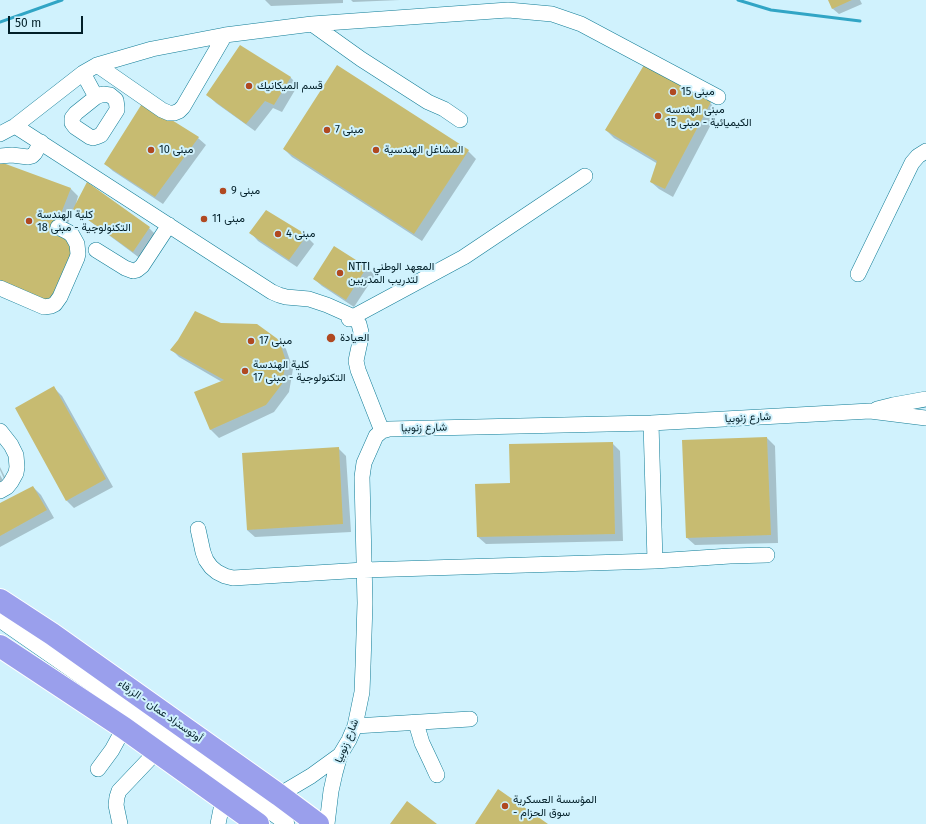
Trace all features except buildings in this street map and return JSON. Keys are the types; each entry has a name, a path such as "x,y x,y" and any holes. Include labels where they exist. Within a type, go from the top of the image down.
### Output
{"highway":[{"name":"أوتوستراد عمان - الزرقاء","path":"0,600 52,634 280,795 318,824"},
{"path":"0,646 157,751 223,799 248,821"}],"street":[{"path":"0,134 15,126 83,72 97,65 152,49 225,35 312,24 508,10 552,14 580,24 718,97"},
{"path":"312,24 361,59 428,102 444,109 460,120"},
{"path":"97,65 162,110 169,113 174,113 183,107 225,35"},
{"path":"83,72 96,97"},
{"path":"15,126 272,292 286,297 309,299 349,316"},
{"path":"0,156 32,156 41,142"},
{"path":"858,274 912,163 918,156 926,151"},
{"path":"349,316 464,257 585,176"},
{"path":"96,250 125,268 133,271 137,270 142,266 169,225"},
{"path":"0,288 44,307 55,304 60,297 78,254 77,244 72,235 58,227"},
{"path":"349,316 353,336 346,358 351,362 379,433"},
{"name":"شارع زنوبيا","path":"870,411 926,399"},
{"name":"شارع زنوبيا","path":"327,824 331,792 340,755 355,726 362,692 365,604 362,477 364,463 379,433 389,429 651,423 870,411 926,418"},
{"path":"651,423 655,561"},
{"path":"0,431 11,446 16,455 17,461 14,478 7,487 0,491"},
{"path":"198,529 202,552 211,567 225,576 233,578 364,570 655,561 767,555"},
{"path":"0,620 188,752 287,824"},
{"path":"0,627 211,774 278,824"},
{"path":"355,726 470,719"},
{"path":"416,723 422,743 437,775"},
{"path":"98,769 112,750 124,728"},
{"path":"120,824 116,805 119,792 157,751"},
{"path":"280,795 311,776 340,755"},
{"path":"218,824 223,799"}],"waterway":[{"path":"0,22 62,0"},
{"path":"738,0 771,10 860,21"}],"place":[{"name":"قسم الميكانيك","path":"249,86"},
{"name":"مبنى 15","path":"673,92"},
{"name":"مبنى الهندسه الكيميائية - مبنى 15","path":"658,116"},
{"name":"مبنى 7","path":"327,130"},
{"name":"مبنى 10","path":"151,150"},
{"name":"المشاغل الهندسية","path":"376,150"},
{"name":"مبنى 9","path":"223,191"},
{"name":"مبنى 11","path":"204,219"},
{"name":"كلية الهندسة التكنولوجية - مبنى 18","path":"29,221"},
{"name":"مبنى 4","path":"278,234"},
{"name":"NTTI المعهد الوطني لتدريب المدربين","path":"340,273"},
{"name":"العيادة","path":"331,338"},
{"name":"مبنى 17","path":"251,341"},
{"name":"كلية الهندسة التكنولوجية - مبنى 17","path":"245,371"},
{"name":"المؤسسة العسكرية - سوق الحزام","path":"505,806"}]}
